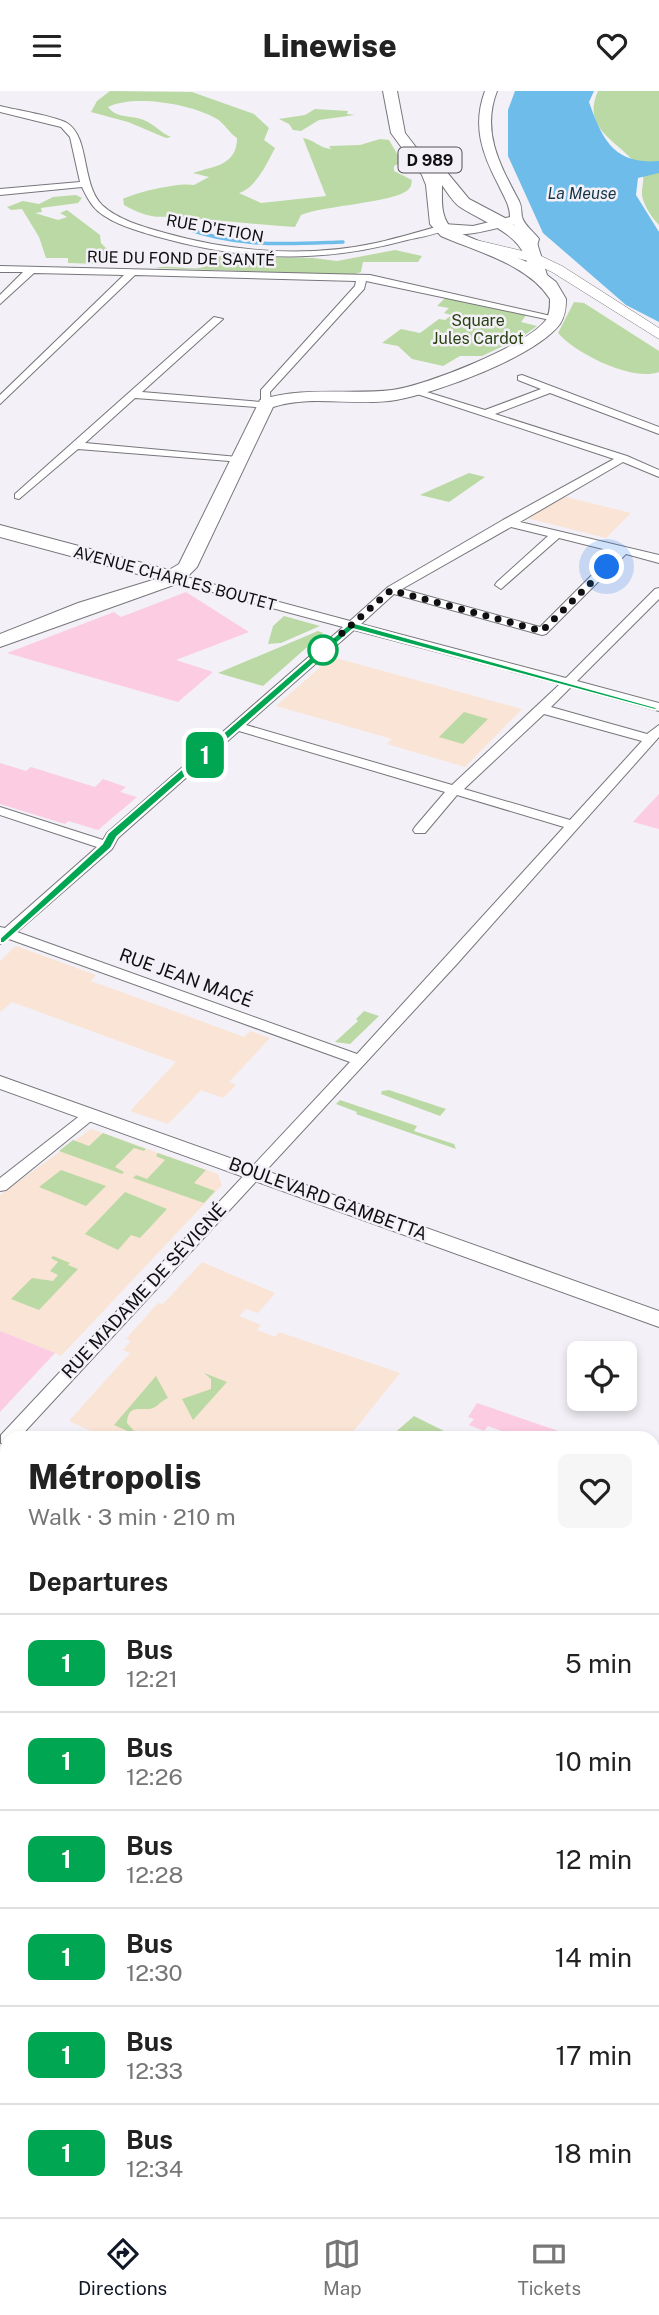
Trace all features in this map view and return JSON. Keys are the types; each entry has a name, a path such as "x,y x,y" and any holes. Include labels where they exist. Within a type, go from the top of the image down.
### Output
{"main road":[{"name":"D 989","path":"390,91 398,133 429,174 434,185 435,213 443,228"},
{"name":"D 989","path":"400,91 408,132 455,195 485,214 509,221 533,262 557,268 659,335"},
{"path":"0,641 69,614 134,594 174,578 187,567 265,405 287,398 366,397 413,391 463,372 542,333 555,318 558,299 533,262 469,242 443,228"},
{"path":"105,559 145,560 181,551 193,542 209,517"},
{"name":"AVENUE CHARLES BOUTET","path":"0,531 174,578"},
{"path":"69,614 97,600 113,581 114,572 105,559"}],"street":[{"path":"443,228 473,230 509,221 516,207 483,136 483,108 491,91"},
{"name":"RUE D'ETION","path":"0,109 64,125 74,136 86,184 97,205 112,216 145,230 191,243 258,254 342,250 374,246 443,228"},
{"path":"0,192 86,184"},
{"path":"443,228 501,208 511,199"},
{"name":"RUE DU FOND DE SANTÉ","path":"0,269 361,278 555,318"},
{"path":"0,301 31,270"},
{"path":"0,401 132,273"},
{"path":"134,395 265,405 265,392 360,288 361,278"},
{"path":"19,496 218,319"},
{"path":"522,378 659,431"},
{"path":"485,414 550,389"},
{"path":"413,391 623,458 659,474"},
{"path":"76,446 237,460"},
{"path":"2,935 107,846 112,836 391,590 623,458"},
{"path":"507,522 659,559"},
{"path":"501,585 557,534"},
{"path":"391,590 542,631 624,551"},
{"name":"AVENUE CHARLES BOUTET","path":"174,578 659,708"},
{"path":"420,830 446,798 542,709 659,593"},
{"path":"542,709 655,734"},
{"path":"238,727 573,825"},
{"name":"RUE MADAME DE SÉVIGNÉ","path":"14,1431 453,960 655,734"},
{"path":"0,811 107,846"},
{"name":"RUE JEAN MACÉ","path":"2,935 359,1060"},
{"name":"BOULEVARD GAMBETTA","path":"0,1082 658,1318"},
{"path":"0,1186 91,1114"}],"shaded area":[{"path":"562,496 631,513 606,538 527,518"},
{"path":"332,657 522,709 465,767 387,744 392,739 276,706"},
{"path":"16,946 96,975 91,981 244,1037 250,1031 270,1038 229,1082 236,1085 223,1098 201,1090 168,1124 130,1111 176,1062 12,1002 0,1012 0,961"},
{"path":"91,1129 218,1174 222,1185 61,1356 0,1331 0,1195"},
{"path":"202,1262 275,1293 258,1313 246,1309 239,1316 261,1325 257,1330 275,1337 279,1332 400,1373 354,1431 91,1431 69,1421 130,1353 123,1350 131,1341 126,1339 158,1303 163,1304"}],"green space":[{"path":"110,91 192,92 254,114 269,128 264,140 275,148 256,181 239,193 261,203 326,196 303,138 331,149 329,146 389,140 402,162 394,166 394,171 412,180 411,185 408,190 388,198 301,215 295,227 143,214 124,205 123,199 158,188 194,185 209,177 193,173 228,160 236,147 237,138 217,119 178,105 132,101 108,107 116,114 149,123 171,137 166,138 128,122 91,112 97,101"},
{"path":"598,91 659,91 659,225 643,200 643,176 637,165 600,129 594,106"},
{"path":"315,109 348,111 347,114 355,115 319,120 301,131 293,130 289,124 279,119 305,115"},
{"path":"76,195 82,198 78,203 41,208 42,212 35,213 58,220 67,217 60,213 67,210 100,235 101,243 111,253 101,264 68,263 68,258 46,258 39,237 22,209 11,210 7,207 23,201 39,204 53,197"},
{"path":"395,250 422,256 418,262 363,262 361,272 352,275 156,268 202,268 220,256 337,261"},
{"name":"Square Jules Cardot","path":"447,296 527,314 521,322 537,326 522,337 482,356 460,356 443,366 412,359 398,346 382,343 401,329 420,333 439,319 445,320 452,315 444,313 449,308 437,306"},
{"path":"574,302 584,303 659,351 659,372 634,373 605,364 566,341 558,333"},
{"path":"469,473 485,477 449,502 420,495"},
{"path":"284,616 320,626 281,643 268,644 273,626"},
{"path":"318,631 323,633 263,686 218,673"},
{"path":"464,712 488,719 463,744 439,737"},
{"path":"364,1011 379,1016 350,1044 335,1042 358,1021 356,1019"},
{"path":"389,1090 446,1109 440,1116 381,1094 382,1091"},
{"path":"340,1100 417,1126 414,1131 454,1144 456,1149 356,1114 357,1112 336,1104"},
{"path":"103,1133 146,1149 144,1151 134,1148 115,1167 124,1172 122,1174 59,1151 73,1140 89,1146"},
{"path":"158,1153 206,1170 194,1183 215,1191 204,1203 133,1178 136,1175 147,1179 165,1160 156,1156"},
{"path":"61,1170 106,1186 86,1206 39,1187"},
{"path":"125,1192 167,1209 140,1238 131,1235 118,1250 85,1234"},
{"path":"53,1256 78,1269 39,1310 11,1299 32,1278 53,1281 58,1275 50,1271 58,1262 51,1258"},
{"path":"204,1373 227,1382 193,1420 182,1399 211,1389 211,1379"},
{"path":"156,1376 168,1398 153,1408 130,1412 127,1423 134,1431 114,1425"},
{"path":"414,1416 444,1431 397,1431"}],"water":[{"name":"La Meuse","path":"515,91 594,91 589,102 599,127 612,147 631,159 659,161 659,173 638,178 636,195 659,232 659,322 626,305 543,233 508,156 508,110"}],"building":[{"path":"186,592 249,632 176,660 213,672 178,702 7,653 114,612 121,617"},
{"path":"0,763 26,771 31,767 95,787 103,779 126,787 120,792 137,797 98,830 68,821 65,824 0,804"},
{"path":"659,794 659,829 633,822 643,811"},
{"path":"0,1331 55,1353 0,1412"},
{"path":"477,1403 558,1431 502,1431 488,1426 484,1431 469,1425 474,1419 468,1417"}],"waterway":[{"path":"182,227 242,242 343,242"}],"bus line":[{"name":"1","path":"0,940 107,846 112,836 351,625 659,708"}],"route":[{"path":"323,650 391,590 542,631 607,567"}]}
